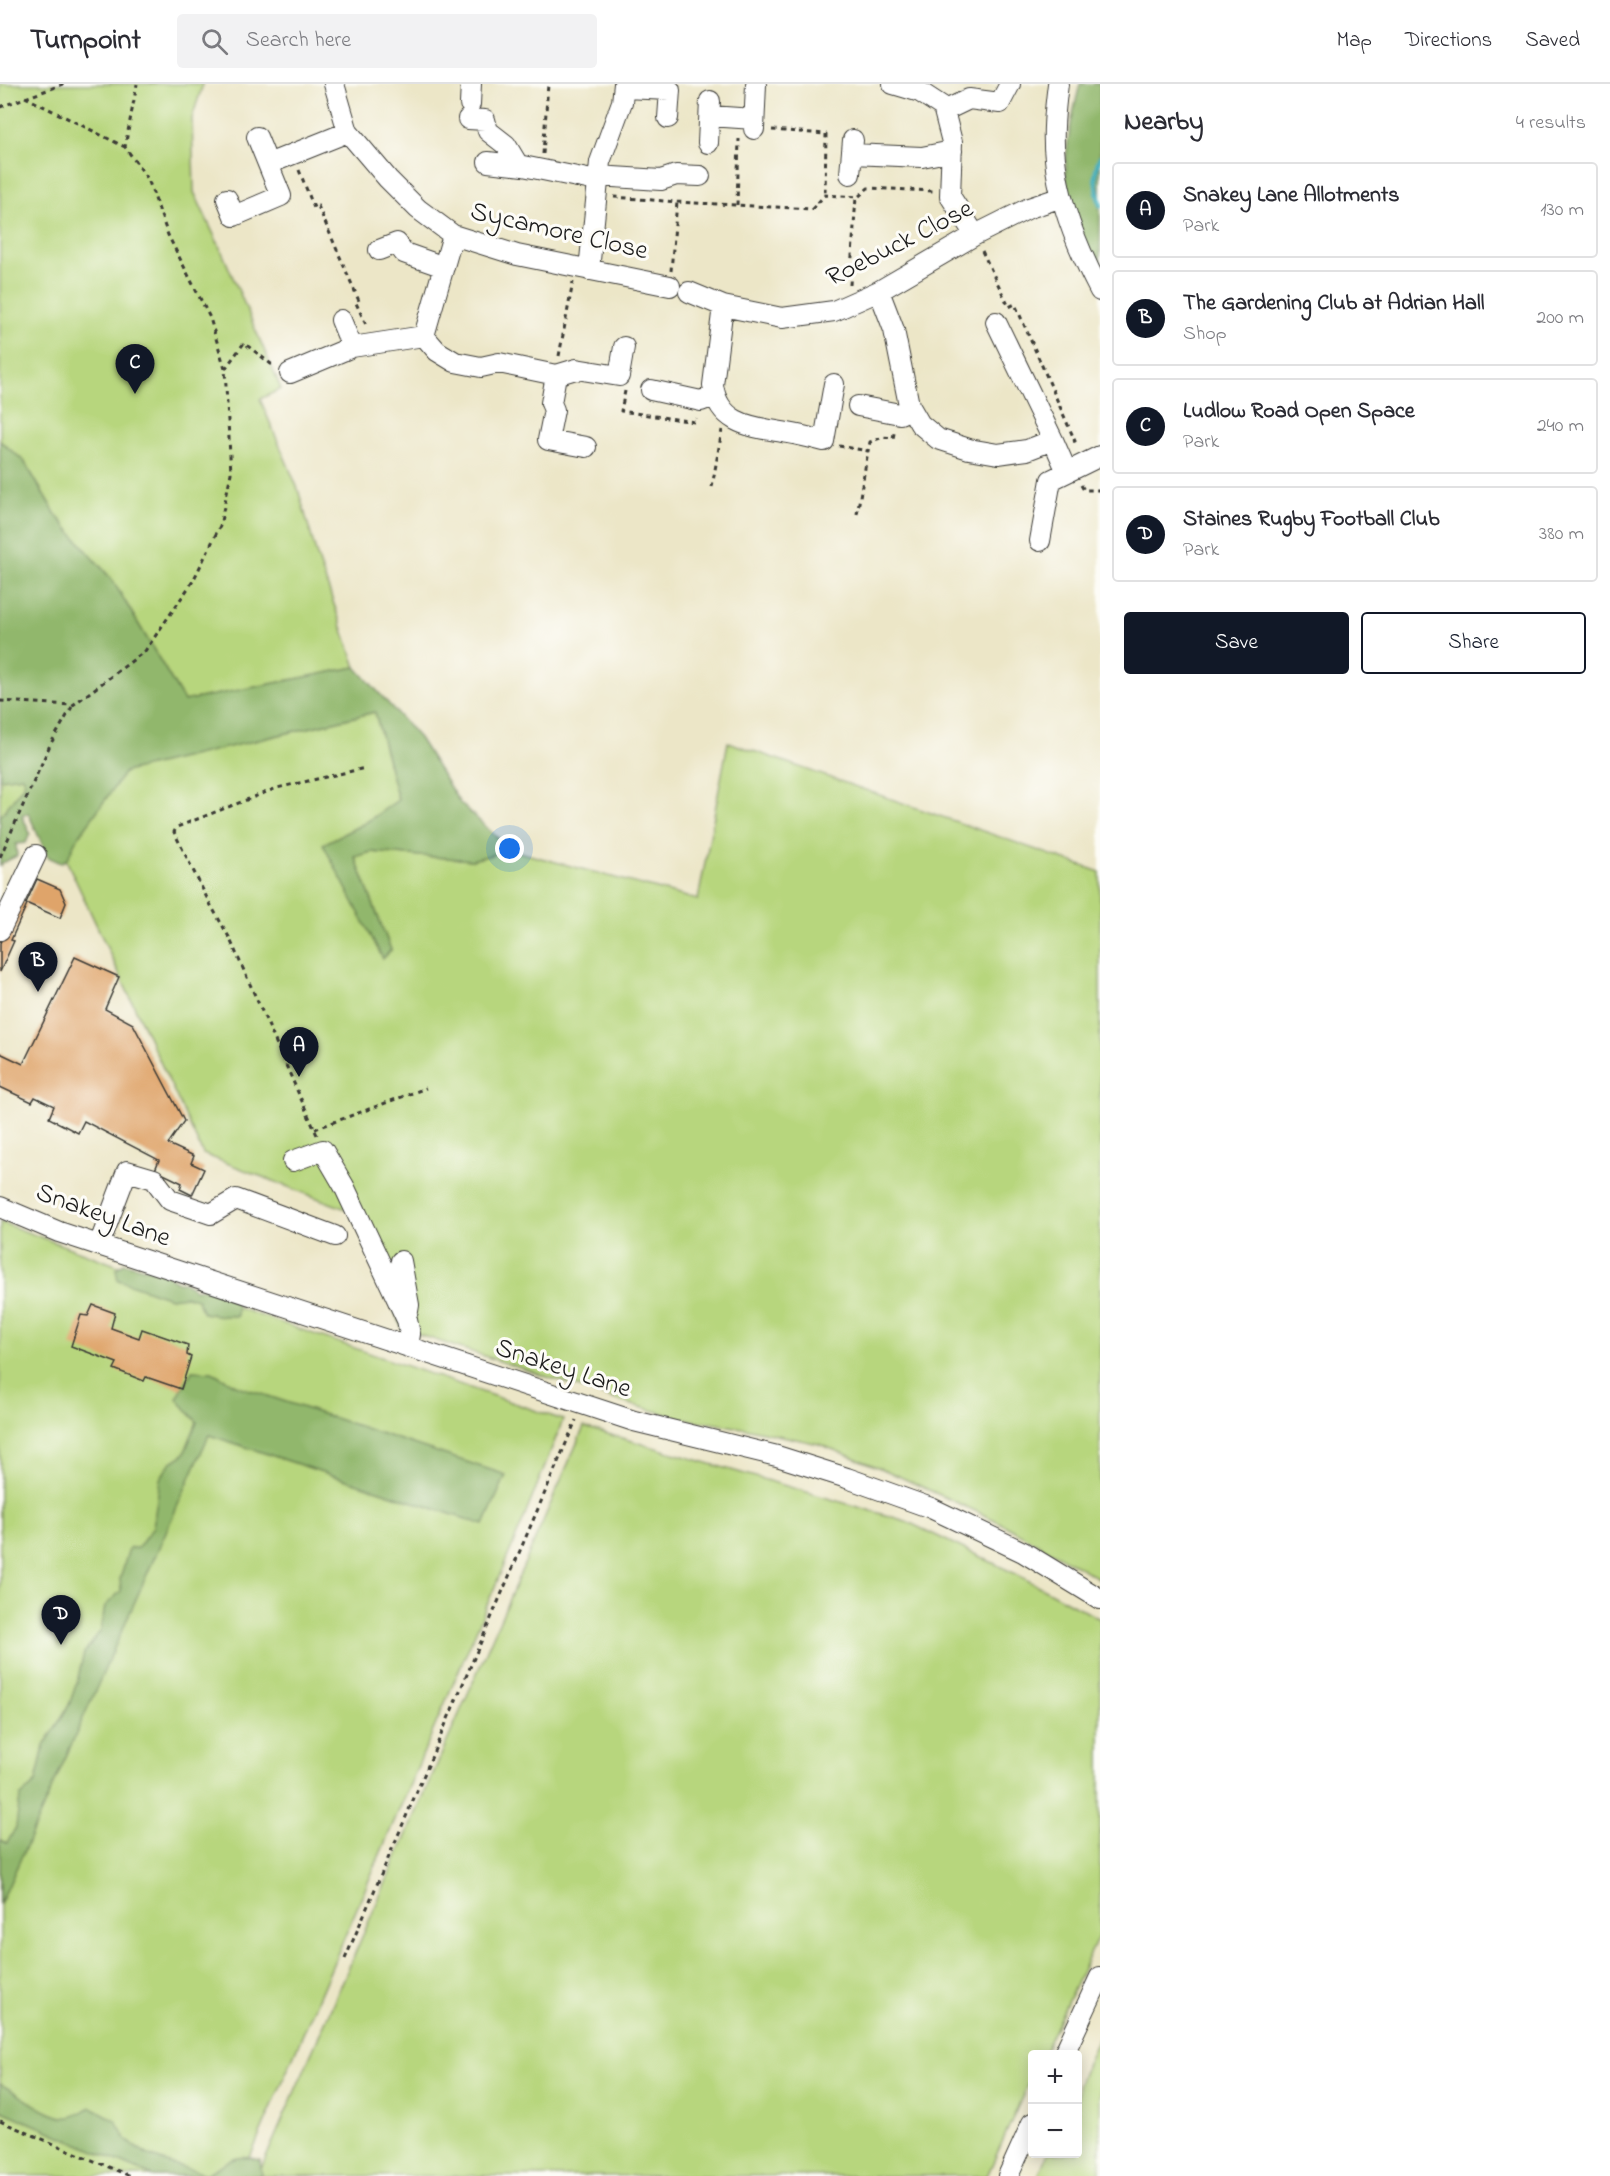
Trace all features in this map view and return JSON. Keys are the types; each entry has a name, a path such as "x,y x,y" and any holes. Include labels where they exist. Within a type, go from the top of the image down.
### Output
{"street":[{"name":"Sycamore Close","path":"334,84 348,132 388,179 418,209 453,235 517,255 679,289"},
{"path":"471,84 469,111 485,120 488,131 506,145 518,165"},
{"path":"708,143 710,108 754,124 756,84"},
{"path":"892,84 920,92 943,107 952,142 950,196 975,236"},
{"path":"944,111 969,99 1000,103 1010,84"},
{"path":"1058,84 1055,159 1062,197 1085,262 1100,291"},
{"path":"582,268 600,162 622,102 624,86 670,90 668,118"},
{"path":"268,164 348,132"},
{"path":"227,199 234,216 281,196 257,137"},
{"path":"850,174 852,147 922,157 952,151"},
{"path":"488,162 518,165 597,184 661,180 676,175 700,176"},
{"name":"Roebuck Close","path":"679,289 723,306 782,318 834,311 879,291 1029,208 1062,197"},
{"path":"424,336 453,235"},
{"path":"379,250 397,243 404,254 444,267"},
{"path":"879,291 894,330 909,405 905,411"},
{"path":"723,306 712,385 714,396 728,414 747,427 824,441 834,384"},
{"path":"341,320 352,347"},
{"path":"996,322 1067,472"},
{"path":"284,368 352,347 424,336"},
{"path":"424,336 437,351 455,362 481,368 499,363 556,375 576,369 619,376 624,346"},
{"path":"556,375 551,403 554,410 548,440 586,447"},
{"path":"651,390 701,401 714,396"},
{"path":"858,406 905,411 938,439 998,454 1055,445"},
{"path":"1040,541 1051,480 1100,456"},
{"path":"0,930 36,855"},
{"path":"293,1161 323,1150 344,1186 407,1320 410,1334 408,1347"},
{"path":"99,1245 126,1171 154,1179 170,1200 211,1214 236,1199 335,1236"},
{"name":"Snakey Lane","path":"2,1211 59,1232 583,1405 634,1421 777,1456 931,1508 1023,1552 1100,1599"},
{"path":"401,1261 409,1305 407,1320"},
{"path":"1067,2050 1092,2014 1100,1977"},
{"path":"1008,2176 1028,2132"}],"path":[{"path":"0,107 64,84"},
{"path":"125,147 137,84"},
{"path":"542,170 548,84"},
{"path":"0,857 50,745 73,705 145,651 193,580 220,526 231,473 225,369 210,318 168,235 148,179 125,147 25,97"},
{"path":"597,184 677,202 812,209 825,195 826,134 754,124 739,138 737,205"},
{"path":"293,154 306,191 314,208 318,206 359,301 356,303 375,343"},
{"path":"825,195 858,197 867,188 950,192"},
{"path":"852,304 849,292 856,196"},
{"path":"677,202 679,289"},
{"path":"975,236 1009,307 1015,304 1075,441 1055,445"},
{"path":"556,375 582,268"},
{"path":"225,369 244,343 271,364 284,368"},
{"path":"857,514 870,442 884,437 893,438 905,411"},
{"path":"712,487 723,422 728,414"},
{"path":"824,441 828,444 868,451"},
{"path":"0,701 73,705"},
{"path":"323,1150 229,937 174,832 177,827 278,788 364,768"},
{"path":"314,1129 426,1088"},
{"path":"345,1959 583,1405"},
{"path":"0,2121 130,2176"}],"green space":[{"path":"0,84 203,84 192,118 194,192 281,389 260,399 298,489 317,556 356,667 184,701 113,581 56,515 24,461 0,441"},
{"path":"1080,84 1100,84 1100,275 1076,219 1067,184 1066,162 1069,134"},
{"path":"0,441 24,461 56,515 113,581 184,701 356,667 419,738 460,803 511,850 472,860 371,852 355,857 391,950 383,959 323,844 365,823 398,800 375,712 125,772 75,842 68,858 61,863 48,857 28,813 22,816 30,833 26,843 16,844 17,856 2,863 0,867 0,817 25,783 22,776 0,779"},
{"path":"375,712 398,800 365,823 324,844 383,958 391,950 355,857 371,852 472,860 511,850 698,900 728,742 1100,872 1100,1579 995,1520 885,1470 819,1444 749,1429 685,1419 629,1404 402,1329 351,1211 203,1154 35,793"},
{"path":"22,776 25,783 0,817 0,779"},
{"path":"0,1222 140,1274 563,1420 523,1521 242,2176 0,2176","holes":["216,1436 506,1475 484,1524"]},
{"path":"124,1263 164,1273 195,1289 218,1292 237,1304 237,1316 203,1313 197,1299 187,1296 170,1298 118,1280 116,1269"},
{"path":"192,1371 212,1372 238,1386 506,1475 484,1525 209,1435 0,1905 0,1840 7,1843 16,1827 20,1797 36,1782 44,1746 69,1705 84,1653 101,1630 105,1606 121,1591 120,1579 129,1548 138,1548 153,1527 160,1479 170,1463 184,1454 197,1422 177,1399"},
{"path":"584,1427 906,1521 1016,1574 1100,1619 1100,1933 1045,2050 1028,2050 1028,2084 987,2176 258,2176"},
{"path":"1100,2033 1100,2176 1038,2176 1045,2158 1082,2158 1082,2076"},
{"path":"0,2084 54,2115 70,2117 92,2107 115,2120 127,2141 150,2156 170,2164 206,2174 225,2162 237,2158 251,2158 260,2160 262,2176 153,2176 0,2110"}],"building":[{"path":"37,879 60,889 66,903 60,918 26,903"},
{"path":"20,901 27,904 0,972 0,943"},
{"path":"75,957 119,977 105,1009 133,1024 184,1121 168,1144 194,1156 191,1163 204,1169 192,1195 180,1189 182,1183 155,1170 159,1160 84,1121 78,1133 49,1118 54,1106 35,1097 32,1102 0,1087 0,1053 23,1064"},
{"path":"93,1305 115,1313 111,1328 139,1338 142,1329 188,1345 187,1355 191,1357 181,1389 146,1377 144,1381 114,1369 117,1363 71,1346 81,1315 88,1316"}],"waterway":[{"path":"1100,157 1095,175 1100,205"}],"place":[{"name":"Ludlow Road Open Space","path":"135,394"},
{"name":"The Gardening Club at Adrian Hall","path":"38,992"},
{"name":"Snakey Lane Allotments","path":"299,1077"},
{"name":"Staines Rugby Football Club","path":"61,1645"}]}
